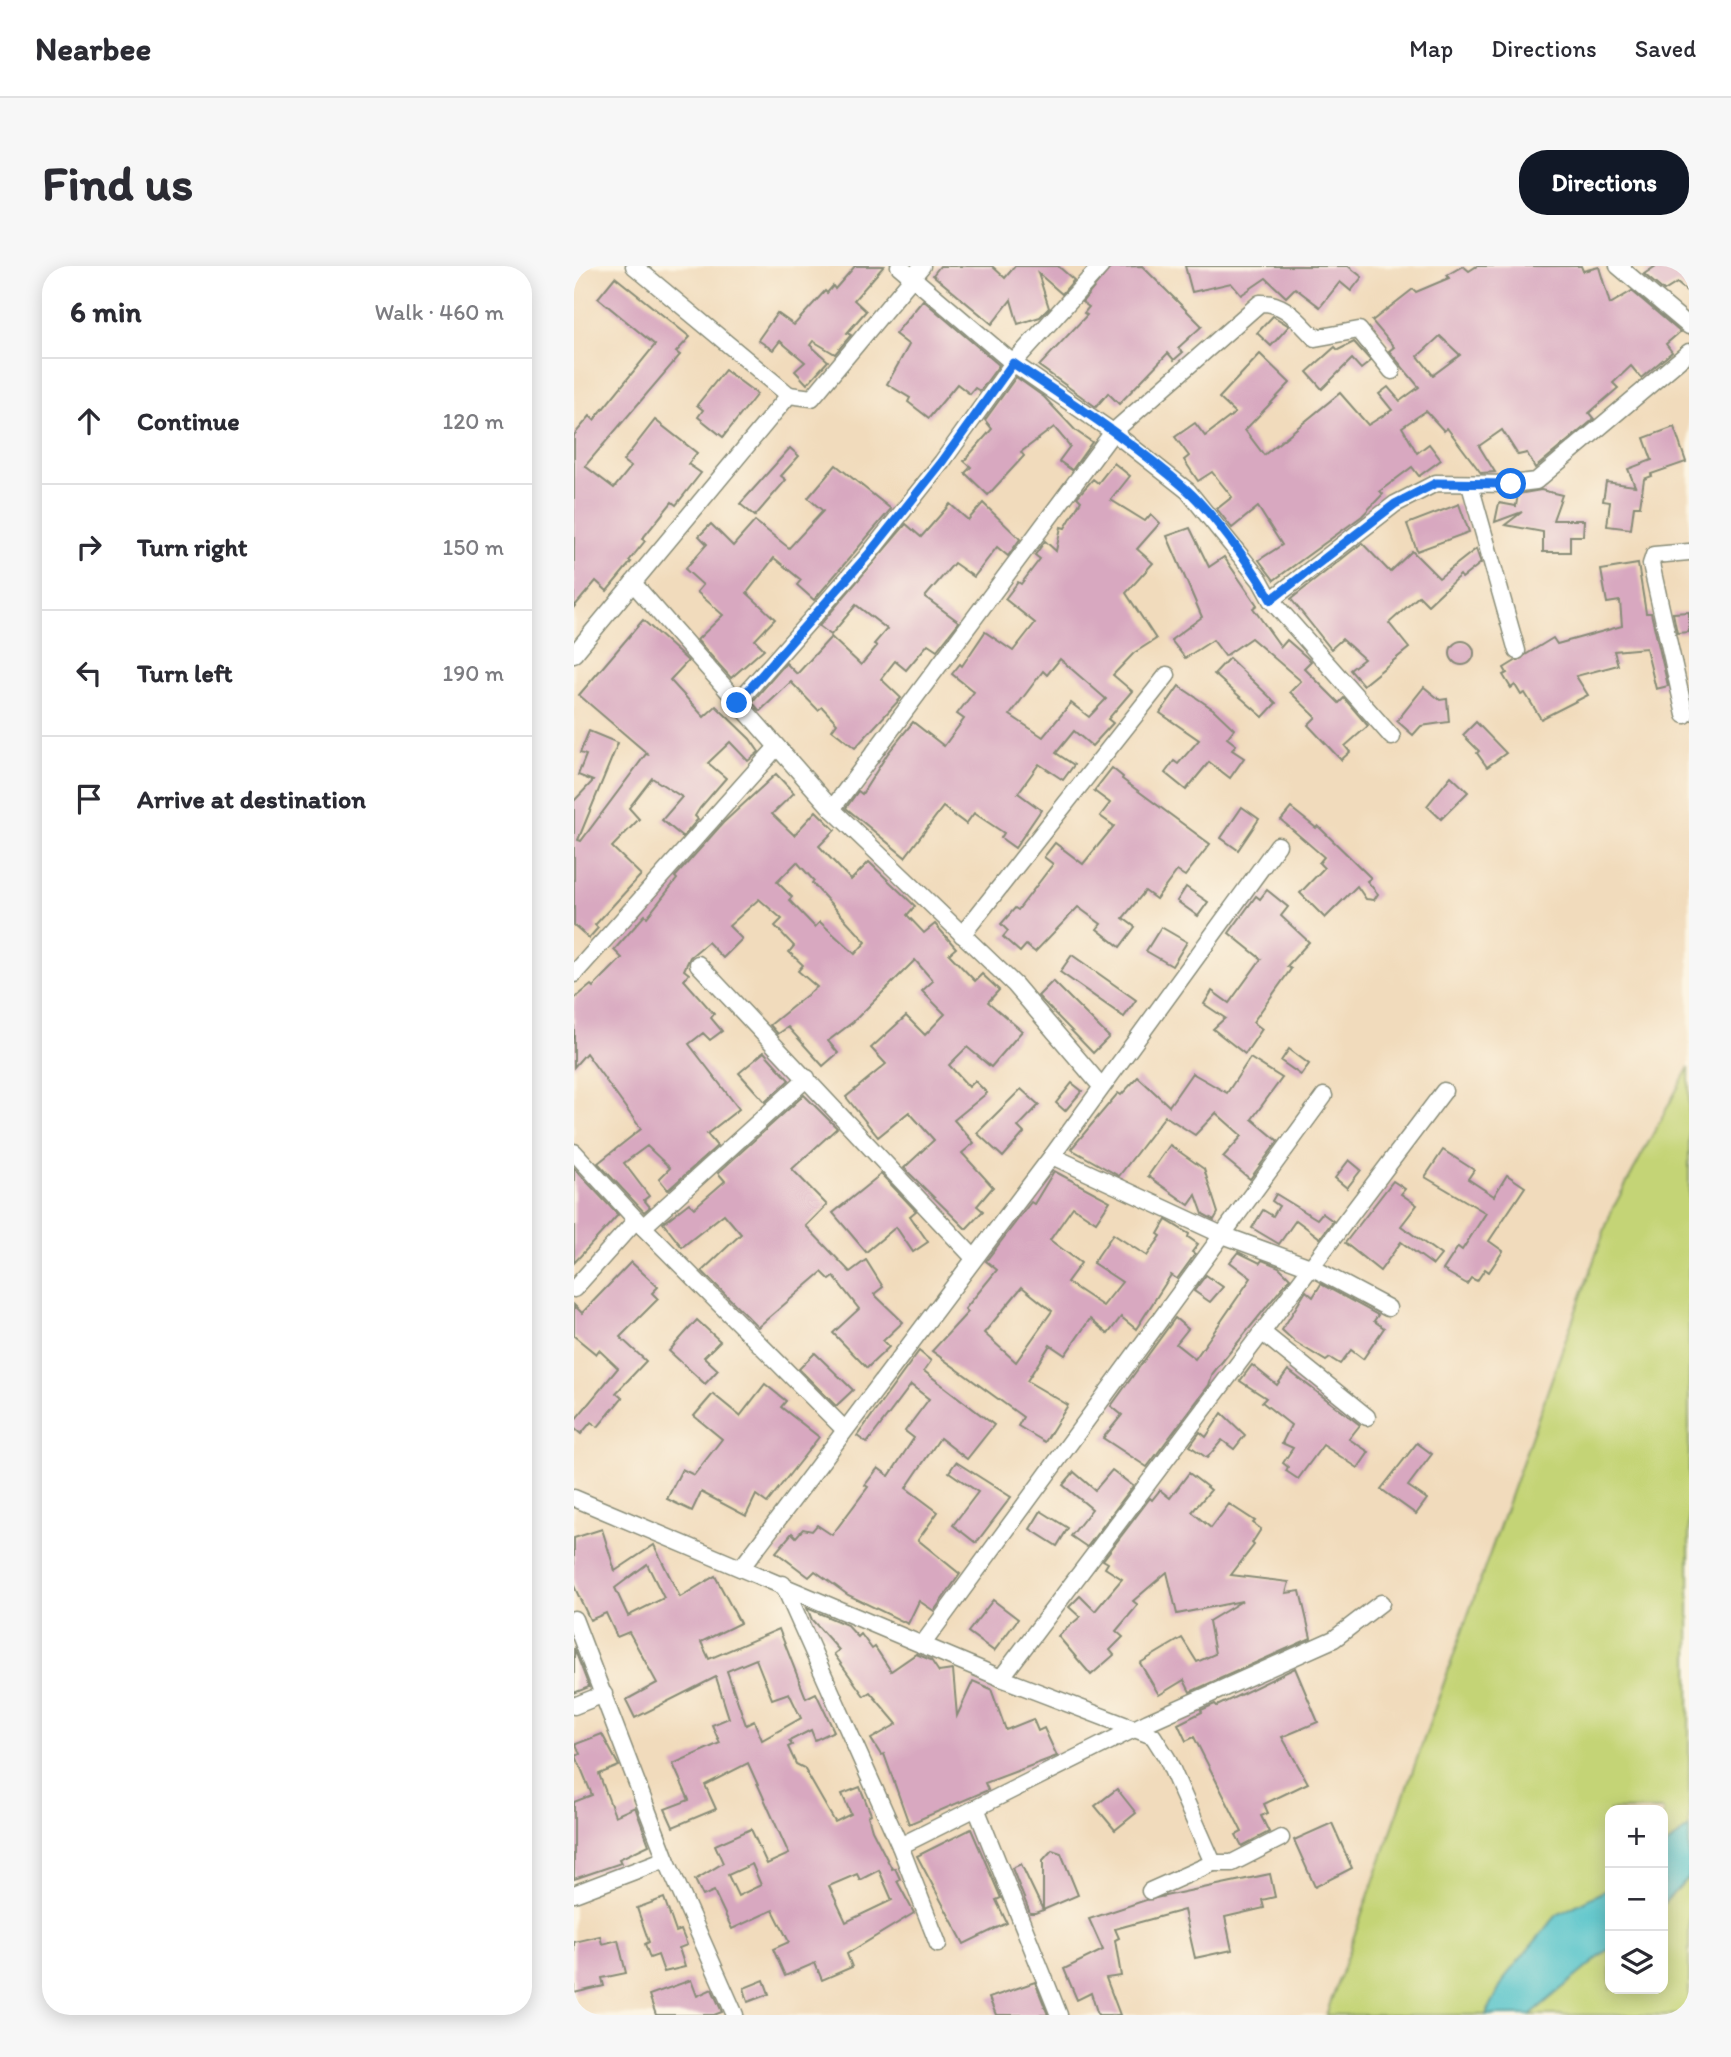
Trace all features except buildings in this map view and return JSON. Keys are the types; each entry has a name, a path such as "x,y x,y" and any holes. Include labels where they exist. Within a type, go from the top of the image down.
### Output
{"street":[{"path":"634,266 789,396 812,398 917,272"},
{"path":"899,266 917,272 1013,363 1114,432 1188,491 1260,579 1271,600 1392,737"},
{"path":"737,703 868,555 942,462 1013,363 1101,266"},
{"path":"1618,266 1689,326"},
{"path":"832,809 1114,432 1260,303 1274,303 1286,310 1315,338 1359,330 1392,371"},
{"path":"1271,600 1395,504 1436,483 1470,485 1536,481 1689,352"},
{"path":"574,654 789,396"},
{"path":"1470,485 1517,651"},
{"path":"1685,715 1651,564 1654,555 1689,552"},
{"path":"633,583 832,809 1015,985 1101,1086"},
{"path":"962,935 1167,675"},
{"path":"574,974 776,748"},
{"path":"742,1567 1052,1156 1278,845"},
{"path":"698,964 974,1258"},
{"path":"574,1289 639,1224 807,1078"},
{"path":"1002,1678 1444,1091"},
{"path":"922,1645 1220,1234 1324,1096"},
{"path":"574,1152 639,1224 844,1429"},
{"path":"1052,1156 1220,1234 1313,1268 1388,1308"},
{"path":"1264,1333 1367,1417"},
{"path":"574,1498 783,1584 922,1645 1153,1737 1167,1758 1213,1863"},
{"path":"783,1584 900,1846 938,1944"},
{"path":"900,1846 1133,1729 1334,1639 1381,1603"},
{"path":"574,1619 666,1859 735,2015"},
{"path":"574,1706 604,1694"},
{"path":"976,1808 1059,2015"},
{"path":"1150,1891 1213,1863 1232,1863 1281,1838"},
{"path":"574,1894 666,1859"}],"green space":[{"path":"1689,1067 1689,1828 1668,1848 1668,1805 1605,1805 1605,1891 1557,1915 1506,1976 1486,2015 1326,2015 1611,1212"},
{"path":"1689,1877 1689,2015 1530,2015 1605,1952 1605,1994 1668,1994 1668,1899"}],"water":[{"path":"1689,1828 1689,1877 1668,1899 1668,1868 1668,1844"},
{"path":"1605,1891 1605,1952 1530,2015 1486,2015 1506,1976 1557,1915"}],"route":[{"path":"737,703 868,555 942,462 1013,363 1114,432 1188,491 1260,579 1271,600 1395,504 1436,483 1511,484"}]}
